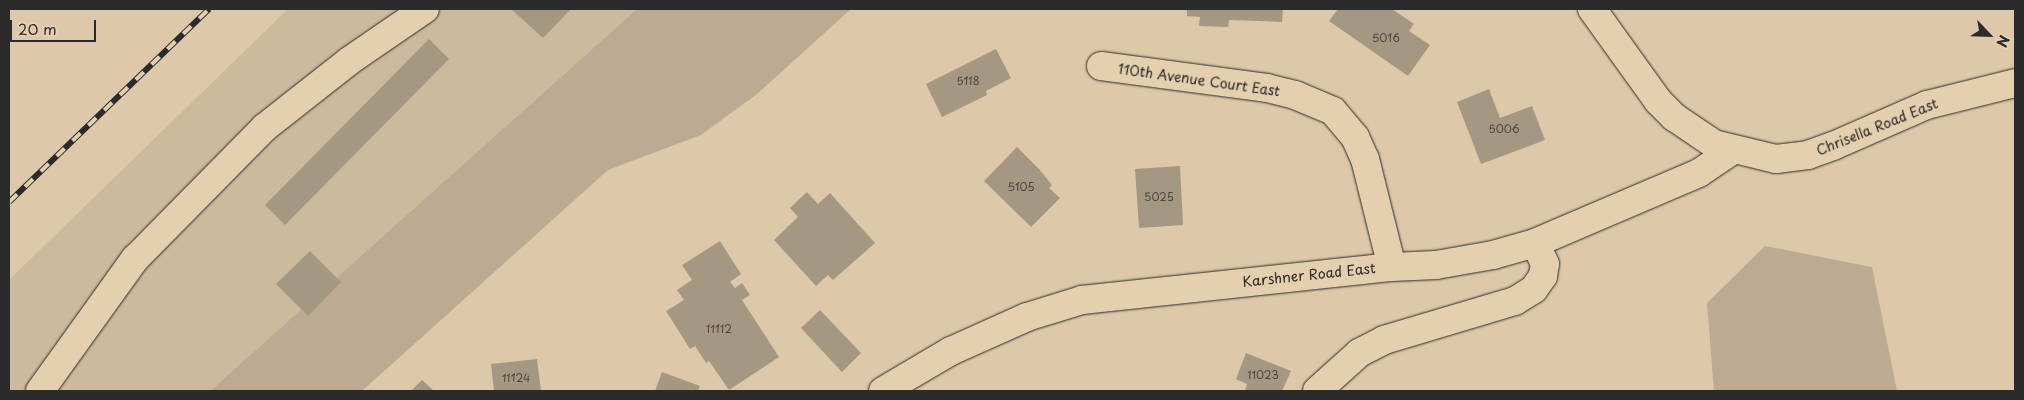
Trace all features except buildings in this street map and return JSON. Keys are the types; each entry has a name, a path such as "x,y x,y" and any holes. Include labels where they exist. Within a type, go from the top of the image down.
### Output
{"street":[{"path":"40,391 135,259 264,128 349,61 426,9"},
{"name":"Chrisella Road East","path":"1592,9 1658,102 1695,133 1733,150 1776,159 1808,155 1927,105 2015,83"},
{"name":"110th Avenue Court East","path":"1101,66 1267,88 1295,94 1332,111 1355,137 1365,159 1392,267"},
{"name":"Karshner Road East","path":"883,391 951,350 1027,317 1082,300 1392,267 1436,266 1493,255 1535,243 1699,173 1733,150"},
{"path":"1317,391 1359,353 1384,340 1506,304 1534,289 1543,276 1545,264 1535,243"}],"shaded area":[{"path":"288,9 637,9 210,391 9,391 9,280"},
{"path":"637,9 851,9 757,94 701,135 608,170 362,391 210,391"},
{"path":"1765,246 1872,267 1897,391 1714,391 1707,303"}],"railway":[{"path":"9,202 209,9"}]}
